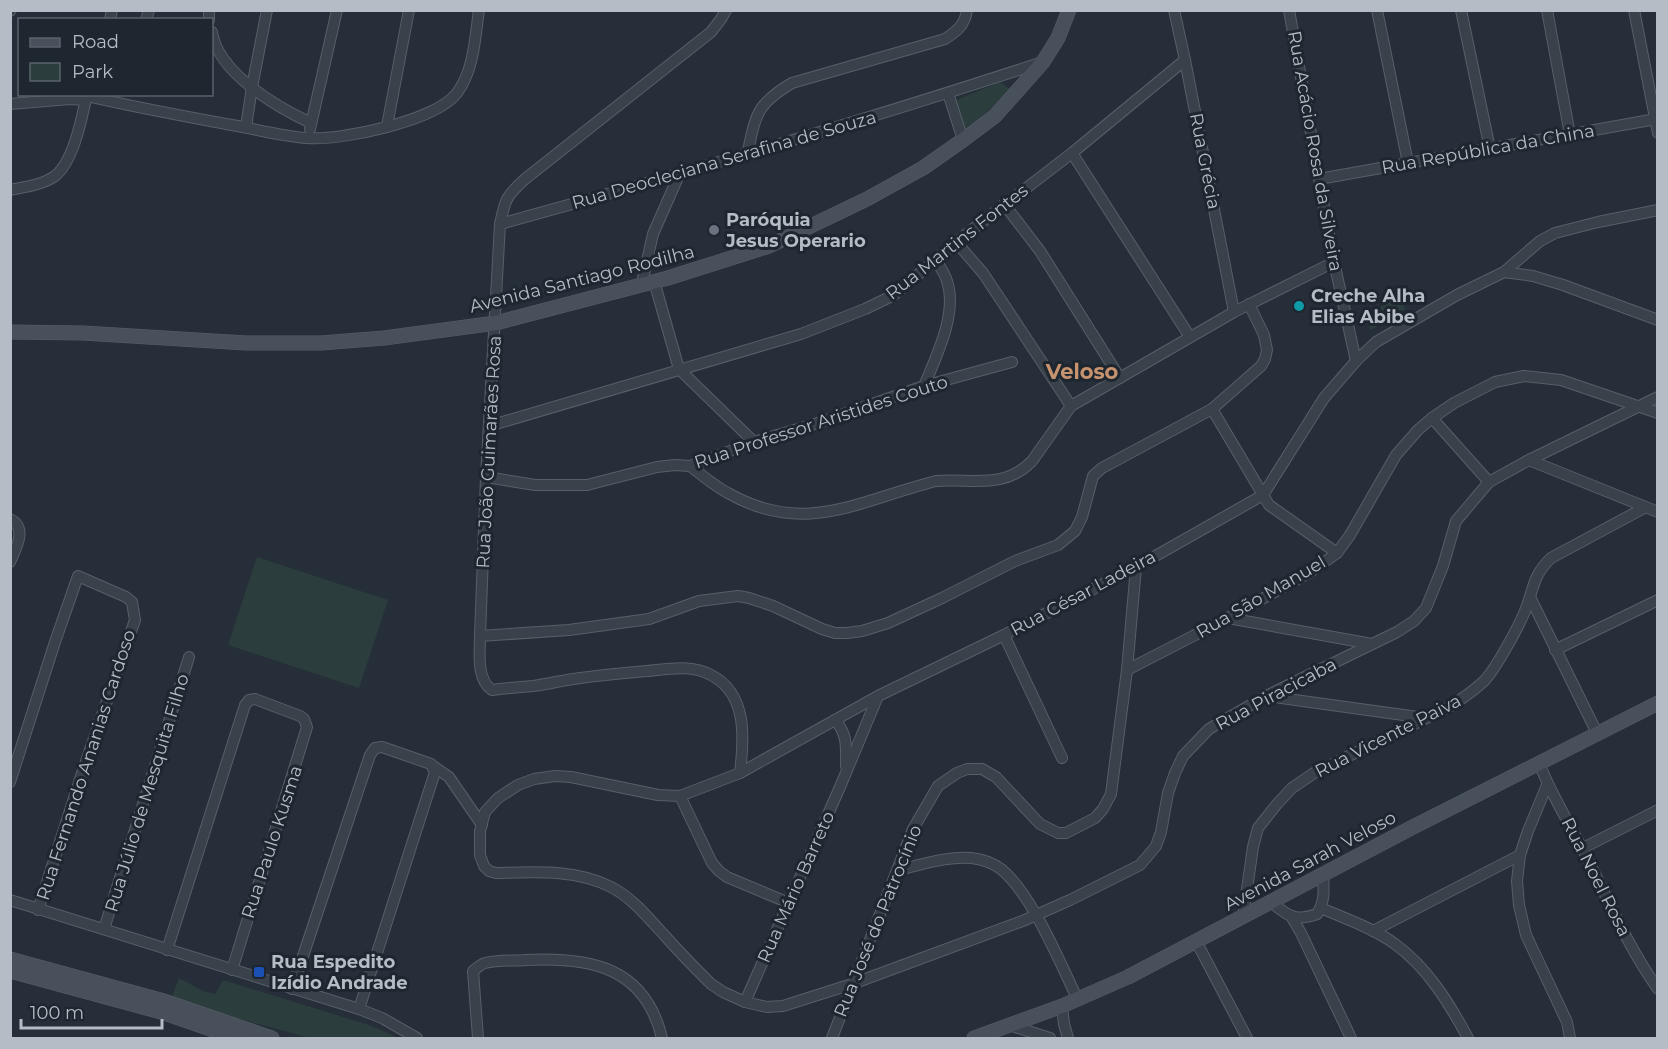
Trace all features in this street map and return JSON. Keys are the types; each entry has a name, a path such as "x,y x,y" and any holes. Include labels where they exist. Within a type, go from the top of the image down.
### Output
{"main road":[{"name":"Avenida Santiago Rodilha","path":"10,332 83,333 246,343 321,343 384,339 496,323 648,282 769,246 867,199 923,168 995,116 1042,62 1058,38 1069,10"},
{"name":"Avenida Sarah Veloso","path":"974,1038 1078,1000 1128,977 1413,827 1658,703"},
{"path":"10,959 164,1001 272,1038"},
{"path":"10,970 161,1012 236,1038"}],"street":[{"path":"246,127 267,10"},
{"path":"308,138 337,10"},
{"path":"387,126 409,10"},
{"path":"10,104 87,97 121,99 246,127 308,138 341,136 416,119 455,96 471,64 479,10"},
{"name":"Rua João Guimarães Rosa","path":"726,10 711,32 525,179 510,193 504,206 500,224 480,636 481,668 484,681 492,690 673,667 711,674 733,695 740,712 744,743 740,773"},
{"path":"747,155 759,110 778,91 792,83 945,39 964,23 967,10"},
{"name":"Rua Grécia","path":"1174,10 1234,312"},
{"name":"Rua Acácio Rosa da Silveira","path":"1289,10 1334,262 1356,361"},
{"path":"1377,10 1408,163"},
{"path":"1461,10 1490,149"},
{"path":"1547,10 1570,135"},
{"path":"1634,10 1657,132"},
{"path":"213,40 229,66 252,87 283,109 311,123"},
{"name":"Rua Martins Fontes","path":"489,426 801,334 894,295 956,242 1072,153 1185,60"},
{"name":"Rua Deocleciana Serafina de Souza","path":"500,224 747,155 1042,62"},
{"path":"948,93 963,140"},
{"path":"10,190 45,181 62,169 71,153 87,97"},
{"name":"Rua República da China","path":"1319,179 1656,120"},
{"path":"1072,153 1190,337"},
{"path":"679,175 653,234 648,282 679,369 754,442"},
{"path":"1004,204 1040,251 1120,378"},
{"name":"Rua César Ladeira","path":"480,855 480,831 485,812 498,798 518,785 534,779 555,776 571,777 658,795 680,796 740,773 878,696 1136,567 1263,495 1324,398 1356,361 1377,342 1456,295 1504,272 1540,240 1555,233 1598,222 1658,210"},
{"path":"956,242 983,273 1071,406"},
{"path":"924,386 940,345 950,297 947,281 936,260"},
{"path":"690,466 725,492 767,510 791,513 826,513 840,510 936,481 980,482 1008,477 1032,461 1071,406 1234,312 1334,262"},
{"path":"1504,272 1533,276 1563,285 1658,320"},
{"path":"480,636 569,630 639,621 699,601 738,596 773,606 835,633 862,631 888,622 1015,561 1058,545 1075,531 1082,518 1093,476 1102,468 1212,409 1261,366 1267,350 1264,335 1249,304"},
{"name":"Rua Professor Aristides Couto","path":"486,477 535,485 587,485 657,468 675,465 690,466 754,442 818,423 924,386 1012,362"},
{"name":"Rua São Manuel","path":"1127,670 1252,605 1312,571 1337,553 1350,535 1396,455 1418,430 1454,403 1495,382 1524,376 1561,381 1658,413"},
{"name":"Rua Piracicaba","path":"480,855 489,872 550,872 598,881 611,887 624,895 647,916 711,984 745,1002 767,1007 783,1006 852,984 1035,915 1140,865 1148,857 1156,846 1161,832 1168,793 1183,756 1209,729 1266,696 1397,632 1414,621 1426,608 1443,566 1456,521 1489,482 1658,397"},
{"path":"1212,409 1269,505 1337,553"},
{"path":"1432,418 1489,482"},
{"path":"1529,460 1658,512"},
{"name":"Rua Vicente Paiva","path":"1243,917 1258,828 1292,788 1314,773 1451,706 1470,694 1487,679 1523,615 1534,579 1551,558 1644,508"},
{"path":"10,519 17,522 20,527 10,562"},
{"name":"Rua José do Patrocínio","path":"832,1038 913,829 938,786 957,772 982,769 996,777 1040,824 1058,833 1066,832 1095,818 1103,809 1111,794 1127,670 1136,567"},
{"name":"Rua Fernando Ananias Cardoso","path":"10,782 78,576 126,597 132,602 135,620 38,910"},
{"path":"1530,597 1597,733"},
{"path":"1555,650 1658,600"},
{"path":"1252,605 1259,623"},
{"path":"1228,618 1372,644"},
{"path":"1004,635 1062,758"},
{"name":"Rua Júlio de Mesquita Filho","path":"104,929 189,657"},
{"name":"Rua Mário Barreto","path":"745,1002 878,696"},
{"path":"1266,696 1425,717"},
{"name":"Rua Paulo Kusma","path":"167,950 247,702 255,699 300,716 306,723 306,734 232,970"},
{"name":"Rua Mário Barreto","path":"835,720 846,738 846,772"},
{"path":"292,989 373,750 382,747 426,761 449,777 482,825"},
{"name":"Rua Noel Rosa","path":"1539,763 1547,785 1582,848 1633,950 1658,989"},
{"path":"359,1009 434,777 433,766"},
{"path":"1547,785 1520,855 1517,881 1519,905 1526,935 1567,1022 1570,1038"},
{"path":"680,796 712,863 719,872 789,903"},
{"path":"1582,848 1658,810"},
{"path":"1373,931 1520,855"},
{"path":"898,870 948,859 971,858 998,867 1008,876 1035,915 1078,1000"},
{"path":"1271,903 1291,916 1304,919 1317,914 1324,894 1323,875"},
{"path":"10,900 359,1009 382,1018 417,1038"},
{"path":"1321,908 1373,931 1395,944 1416,962 1447,999 1468,1038"},
{"path":"1291,916 1351,1038"},
{"path":"1196,941 1246,1038"},
{"path":"478,1038 473,970 484,963 549,959 599,966 614,971 628,981 650,1004 657,1018 662,1038"},
{"path":"819,994 837,1002 841,1013"},
{"path":"1062,1006 1068,1038"},
{"path":"1010,1025 1050,1038"}],"green space":[{"path":"1000,82 1010,89 994,106 963,129 954,101"},
{"path":"1399,296 1405,309 1371,330 1364,317"},
{"path":"257,557 388,600 359,688 228,645"},
{"path":"179,978 203,991 215,994 223,980 369,1025 399,1038 310,1038 171,1000"}],"place":[{"name":"Paróquia Jesus Operario","path":"714,230"},
{"name":"Creche Alha Elias Abibe","path":"1299,306"},
{"name":"Rua Espedito Izídio Andrade","path":"259,972"}],"district":[{"name":"Veloso","path":"1082,371"}]}
